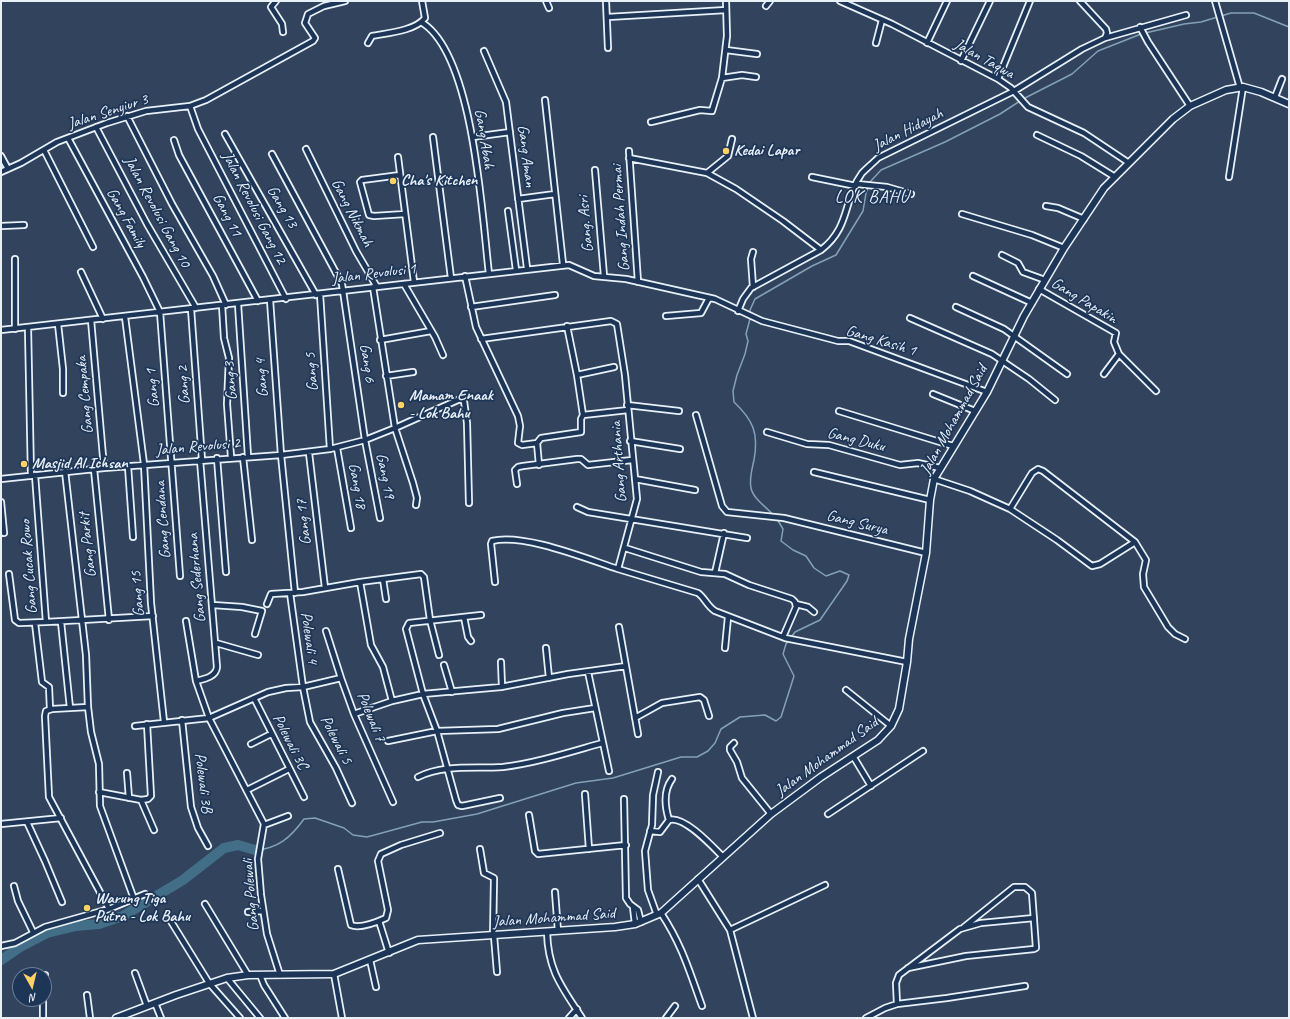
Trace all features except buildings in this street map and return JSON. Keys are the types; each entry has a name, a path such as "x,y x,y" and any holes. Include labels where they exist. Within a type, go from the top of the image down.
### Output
{"street":[{"path":"276,1 271,7 282,24 283,32"},
{"name":"Jalan Senyiur 3","path":"1,172 68,138 127,116 146,111 190,106 206,100 310,42 315,38 305,23 308,14 324,6 345,1"},
{"path":"368,43 372,36 407,28 421,22 425,18 422,1"},
{"path":"546,1 549,8"},
{"path":"606,1 608,17 608,48"},
{"path":"651,122 700,110 712,111 722,78 722,67 726,50 726,1"},
{"path":"766,6 770,1"},
{"name":"Jalan Taqwa","path":"840,1 882,20 998,79 1014,91 1024,103 1040,113 1084,133 1129,163"},
{"path":"927,43 947,1"},
{"path":"961,61 990,1"},
{"path":"998,79 1030,1"},
{"path":"1080,1 1106,29 1107,33 1105,38"},
{"path":"1215,1 1242,88 1229,177"},
{"path":"608,17 726,10"},
{"name":"Jalan Hidayah","path":"740,312 743,299 753,287 821,250 829,244 841,228 856,185 862,174 878,158 1014,91 1082,49 1105,38 1186,15"},
{"path":"876,42 882,20"},
{"name":"Gang Abah","path":"421,22 435,32 444,47 466,107 473,137 489,274"},
{"path":"1141,29 1190,106"},
{"path":"726,50 757,54"},
{"name":"Gang Aman","path":"484,51 506,102 527,268"},
{"path":"722,78 742,75 756,76"},
{"path":"1274,98 1282,79"},
{"path":"1242,88 1289,104"},
{"name":"Jalan Mohammad Said","path":"116,1018 209,983 227,978 248,975 334,974 418,940 615,928 638,923 659,914 771,814 878,740 891,726 899,709 907,662 909,639 926,553 930,500 934,479 987,392 1039,289 1097,198 1129,163 1174,119 1190,106 1212,95 1242,88"},
{"path":"545,100 563,264"},
{"name":"Jalan Revolusi Gang 12","path":"190,106 198,129 286,299"},
{"path":"127,116 143,149 216,281 224,305 224,338 229,358 227,404 231,457"},
{"name":"Jalan Revolusi Gang 10","path":"96,127 193,309"},
{"path":"473,137 510,132"},
{"name":"Gang 13","path":"225,134 318,294"},
{"path":"1037,135 1081,156 1115,177"},
{"path":"433,137 451,278"},
{"name":"Gang Family","path":"68,138 143,277 160,312"},
{"path":"707,173 728,156 732,139"},
{"name":"Gang 11","path":"174,140 184,164 210,209 214,220 258,301"},
{"name":"Gang Nikmah","path":"306,149 375,287"},
{"path":"44,150 93,247"},
{"name":"Gang Indah Permai","path":"629,151 638,282"},
{"name":"Gang 13","path":"272,154 338,274 344,291"},
{"path":"1,156 8,169"},
{"path":"398,158 414,282"},
{"path":"629,158 707,173 736,189 783,220 821,250"},
{"name":"Gang. Asri","path":"595,170 604,276"},
{"path":"400,175 362,180 360,182 369,215 405,214"},
{"path":"812,177 856,185 887,187 911,194"},
{"path":"518,199 555,194"},
{"path":"1046,206 1058,208 1084,220"},
{"path":"508,211 516,270"},
{"path":"962,214 1032,235 1064,248"},
{"path":"1,226 24,225"},
{"path":"753,252 751,259 753,287"},
{"path":"1002,255 1018,263 1023,272 1045,280"},
{"path":"15,259 15,329"},
{"name":"Jalan Revolusi 1","path":"1,330 286,299 563,264 577,267 594,276 604,276 638,282 721,301 740,312"},
{"path":"81,272 103,319"},
{"path":"465,276 471,307 481,339 518,416 520,424 518,443 522,445 537,444"},
{"path":"973,276 1032,302"},
{"path":"404,284 435,337 443,355"},
{"path":"375,287 376,312 395,428 413,483 416,505"},
{"name":"Gang Papakin","path":"1039,289 1116,333 1114,342 1119,354"},
{"name":"Gang 6","path":"344,291 365,440"},
{"name":"Gang 5","path":"318,294 330,449"},
{"path":"471,307 555,296"},
{"path":"666,316 701,313 709,298"},
{"name":"Gang 4","path":"270,300 293,593"},
{"name":"Gang 3","path":"238,304 248,456"},
{"path":"956,307 998,326 1066,374"},
{"name":"Gang 2","path":"193,309 201,460"},
{"name":"Gang 1","path":"160,312 171,462"},
{"name":"Gang Kasih 1","path":"740,312 762,321 838,341 849,341 987,392"},
{"name":"Gang 15","path":"125,317 144,464 153,616 164,722"},
{"path":"910,318 975,346 1002,360 1055,400"},
{"name":"Gang Cempaka","path":"91,320 104,468"},
{"name":"Gang Arthania","path":"481,339 611,321 617,324 625,375 630,441 637,499 633,519 618,569"},
{"path":"58,324 63,393"},
{"path":"539,465 537,444 541,438 580,432 581,418 583,415 577,374 567,326"},
{"name":"Gang Cucak Rowo","path":"28,328 33,476 46,622 109,620 153,616"},
{"path":"380,340 431,331"},
{"path":"1104,374 1119,354 1156,390"},
{"path":"577,374 614,367"},
{"path":"386,376 413,372"},
{"path":"933,394 974,412"},
{"name":"Jalan Revolusi 2","path":"1,479 65,471 144,464 309,453 337,448 365,440 442,406 463,400 467,423 469,503"},
{"path":"583,415 627,408 679,412"},
{"path":"839,411 953,446"},
{"name":"Gang Surya","path":"696,415 723,510 727,512 778,517 926,553"},
{"name":"Gang Duku","path":"767,432 807,444 829,445 900,464 918,463 940,468"},
{"name":"Gang 19","path":"365,440 380,518"},
{"path":"630,441 680,449"},
{"name":"Gang 18","path":"337,448 351,528"},
{"name":"Gang 17","path":"309,453 325,588"},
{"path":"243,457 252,540"},
{"path":"217,458 226,572"},
{"path":"517,484 516,468 523,466 577,459 581,459 588,465 632,460"},
{"name":"Gang Sederhana","path":"196,681 213,675 217,671 201,460"},
{"name":"Gang Cendana","path":"171,462 180,576"},
{"path":"128,466 133,537"},
{"name":"Gang Parkit","path":"94,469 109,620"},
{"path":"1010,509 1032,473 1038,469 1043,471 1135,542 1146,560 1143,574 1144,587 1168,627 1175,634 1185,639"},
{"path":"65,471 86,655 88,707 92,742 98,764 100,806 134,899"},
{"path":"814,472 930,500"},
{"path":"635,479 695,490"},
{"path":"934,479 970,491 1010,509 1092,566 1100,564 1135,542"},
{"path":"1,502 4,533"},
{"path":"577,507 588,512 724,533 747,538"},
{"path":"715,573 724,533"},
{"path":"495,582 491,544 492,541 501,539 541,544 698,593 702,596 710,608 728,617 784,638 907,662"},
{"path":"625,548 701,572 730,576 749,585 792,599 796,604 808,607 814,612"},
{"path":"9,574 15,620 19,623 46,622"},
{"path":"267,604 270,594 293,593 421,574 424,577 430,620 439,655"},
{"path":"383,579 386,599"},
{"path":"360,582 371,644 383,667 392,701"},
{"name":"Polewali 4","path":"293,593 303,687"},
{"path":"784,638 796,604"},
{"path":"213,605 242,607 262,611 255,634"},
{"path":"481,615 409,623 406,626 423,694 437,731 458,805 467,806 500,798"},
{"path":"464,617 468,637 471,640"},
{"path":"725,648 728,617"},
{"path":"186,621 196,681 209,718 264,825 288,816"},
{"path":"61,622 70,708"},
{"path":"35,623 42,682 49,687 50,710"},
{"path":"619,627 638,734"},
{"path":"326,631 341,678"},
{"path":"216,643 258,655"},
{"path":"546,648 549,678"},
{"path":"501,662 502,687"},
{"path":"444,665 452,692"},
{"path":"354,714 392,701 423,694 502,687 626,666"},
{"path":"588,672 609,770"},
{"name":"Polewali 7","path":"135,726 209,718 277,689 303,687 341,678 354,714 393,802"},
{"name":"Polewali 5","path":"303,687 311,726 336,768 352,803"},
{"path":"846,690 891,726"},
{"path":"635,718 662,703 700,697 704,700 709,716"},
{"name":"Polewali 3C","path":"254,698 304,797"},
{"path":"88,707 46,711 48,794 109,909"},
{"path":"388,742 437,731 498,729 563,713 596,708"},
{"name":"Polewali 3B","path":"182,720 191,807 198,828 208,846"},
{"path":"99,792 141,800 148,799 152,793 147,724"},
{"path":"252,744 272,734"},
{"path":"418,776 428,772 448,769 520,764 602,743"},
{"path":"734,743 730,747 730,750 737,762 742,778 771,814"},
{"path":"828,814 923,751"},
{"path":"853,756 871,786"},
{"path":"247,790 289,769"},
{"path":"658,772 654,785 654,816 645,851 648,890 659,914 675,935 685,956 702,1006"},
{"path":"127,773 129,798"},
{"path":"650,831 660,832 669,820 665,802 668,788 672,779"},
{"path":"585,794 589,849"},
{"path":"624,798 626,898 633,908 638,923"},
{"path":"141,800 154,830"},
{"path":"529,815 536,853 626,845"},
{"path":"1,824 61,818"},
{"path":"669,820 675,820 689,826 705,838 723,857"},
{"path":"27,822 62,902"},
{"name":"Gang Polewali","path":"264,825 258,859 263,911 267,934 280,975"},
{"path":"338,869 351,925 359,926 379,921 386,918 388,910 378,861 381,854 401,845 440,833"},
{"path":"480,849 484,873 494,878 493,936 497,972"},
{"path":"698,879 730,930 753,1018"},
{"path":"730,930 825,885"},
{"path":"14,886 18,901 33,932"},
{"path":"897,1004 897,978 908,968 934,947 964,927 1002,895 1014,887 1021,886 1027,888 1032,893 1036,948 966,956 908,968"},
{"path":"554,892 558,931"},
{"path":"1,946 15,943 46,926 109,909 145,894"},
{"path":"205,904 248,975"},
{"path":"248,912 263,911"},
{"path":"167,915 209,983 240,1018"},
{"path":"964,927 1034,918"},
{"path":"379,921 389,953"},
{"path":"547,932 550,956 555,976 565,994 582,1018"},
{"path":"370,960 376,987"},
{"path":"135,973 147,1006"},
{"path":"334,974 342,1018"},
{"path":"260,975 264,985 285,1018"},
{"path":"227,978 260,1018"},
{"path":"866,1018 885,1008 897,1004 1025,986"},
{"path":"87,994 90,1018"},
{"path":"155,1003 162,1018"},
{"path":"666,1018 675,1006"},
{"path":"43,1007 43,1018"},
{"path":"569,1018 577,1009"}],"waterway":[{"path":"1023,99 1072,74 1098,51 1141,34 1184,24 1201,22 1231,13 1254,13 1289,27"},
{"path":"774,516 752,492 750,481 756,442 755,435 750,421 734,402 733,391 745,354 748,341 746,334 751,315 750,310 755,299 812,266 836,255 863,211 866,193 870,182 881,170 945,142 1000,114 1020,101"},
{"path":"255,850 271,847 283,841 304,819 315,818 344,828 353,835 367,837 422,822 433,822 477,814 576,783 613,778 681,757 697,757 708,751 715,743 721,729 740,717 765,715 776,721 781,717 794,676 783,654 786,644 795,632 820,620 847,581 849,575 840,571 826,576 814,568 806,556 793,550 781,541 783,529 777,519"},
{"path":"1,960 20,947 47,933 76,926 99,924 123,916 183,880 224,848 238,845 255,850"}],"place":[{"name":"Kedai Lapar","path":"726,151"},
{"name":"Cha's Kitchen","path":"393,181"},
{"name":"Mamam Enaak - Lok Bahu","path":"401,405"},
{"name":"Masjid Al Ichsan","path":"24,464"},
{"name":"Warung Tiga Putra - Lok Bahu","path":"87,908"}],"district":[{"name":"LOK BAHU","path":"872,197"}]}
